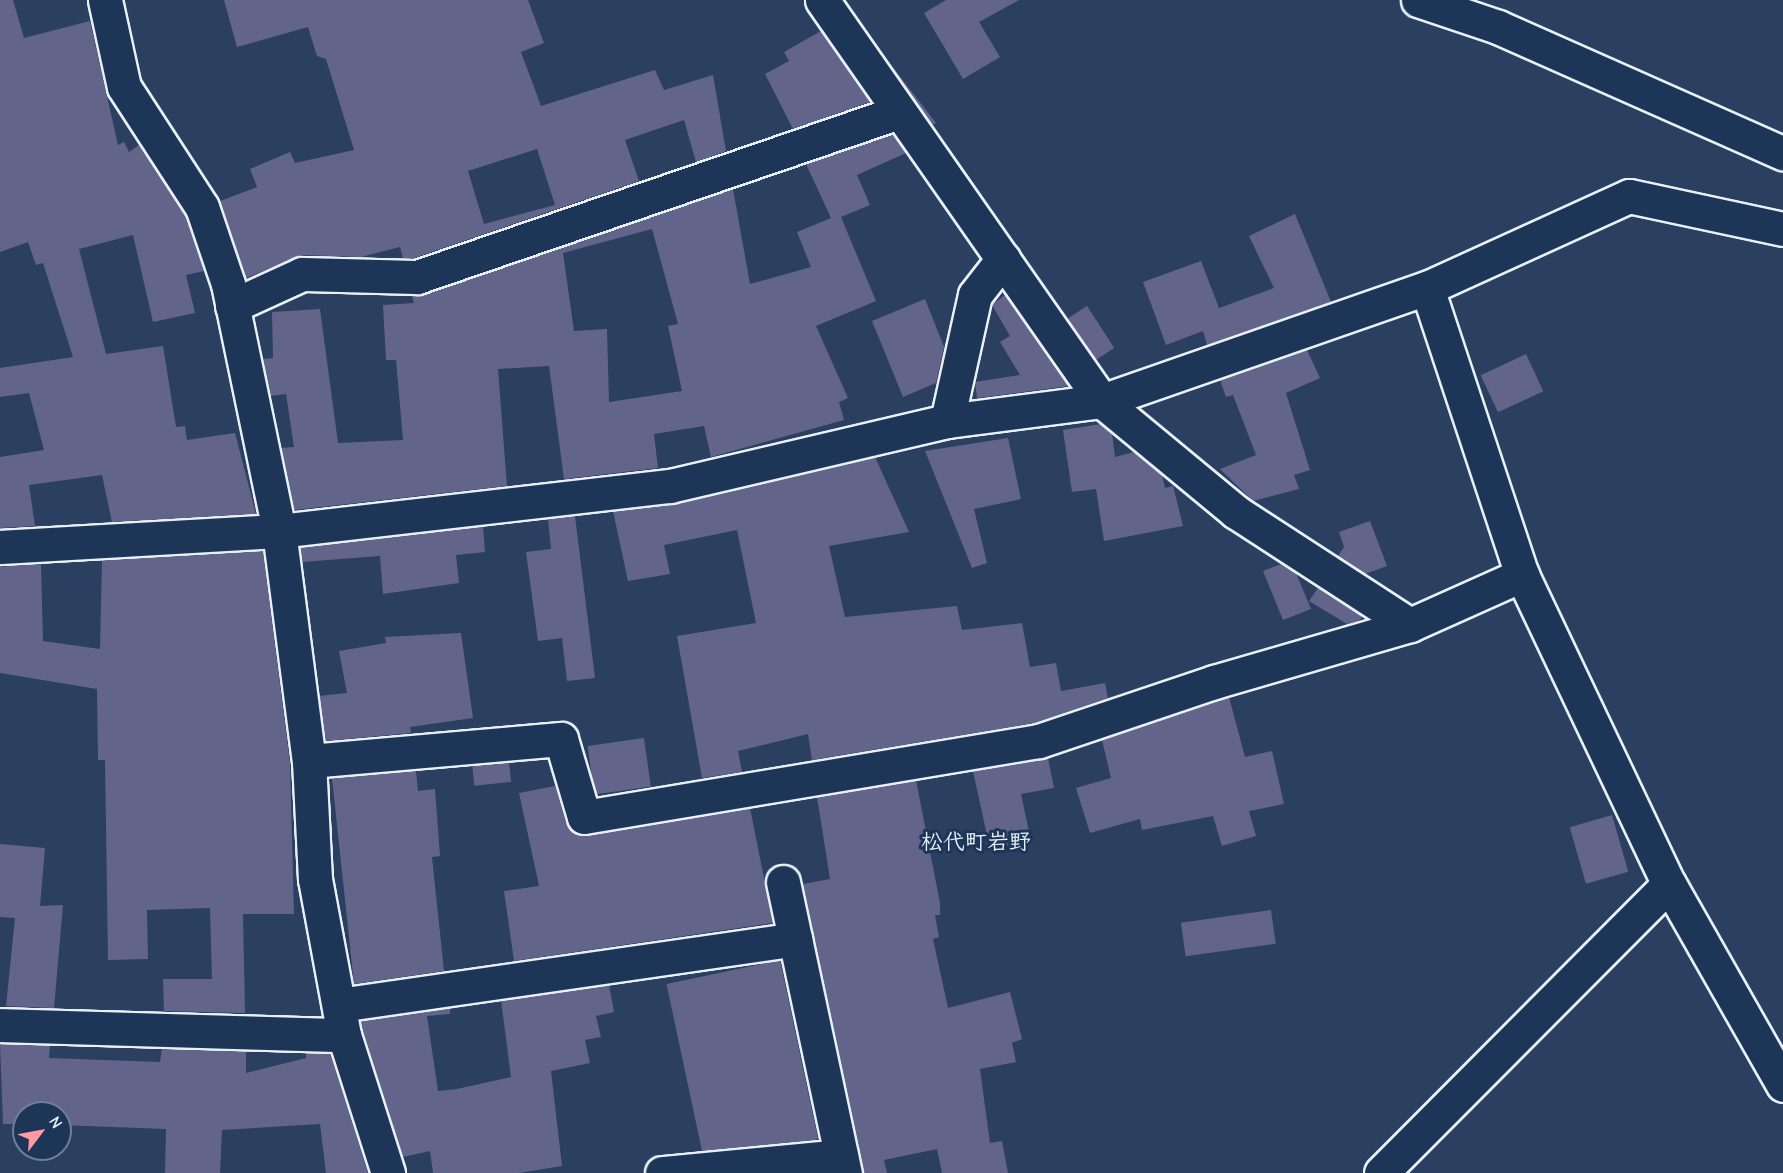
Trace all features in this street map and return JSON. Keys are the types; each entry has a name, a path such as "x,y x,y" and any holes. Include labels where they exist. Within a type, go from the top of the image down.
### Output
{"street":[{"path":"105,0 124,87 202,207 232,306 279,531 309,761 315,879 341,1020 388,1173"},
{"path":"822,0 1102,401 1236,513 1410,625"},
{"path":"1418,0 1498,27 1783,153"},
{"path":"232,306 302,274 417,277 899,112"},
{"path":"0,547 279,531 670,486 947,421 1102,401 1427,288 1629,196 1783,229"},
{"path":"947,421 975,295 1004,259"},
{"path":"1427,288 1522,575 1669,884 1783,1085"},
{"path":"309,761 561,739 584,817 1039,741 1214,682 1410,625 1522,575"},
{"path":"662,1173 843,1164 783,882"},
{"path":"1381,1173 1669,884"},
{"path":"0,1025 341,1020 795,939"}],"building":[{"path":"0,0 13,0 24,38 90,21 118,145 124,142 129,152 139,145 185,215 204,271 186,275 195,313 153,322 133,235 79,249 106,354 163,346 176,427 185,426 187,440 235,433 256,514 112,522 102,475 29,485 35,526 0,528 0,457 44,450 29,393 0,397 0,368 73,357 43,263 36,265 28,242 0,252"},
{"path":"224,0 528,0 544,43 521,52 541,106 655,70 664,90 713,75 726,151 696,162 684,120 625,140 639,181 414,258 403,258 400,247 361,257 302,255 246,278 220,201 257,187 250,169 290,152 295,163 354,150 326,59 317,56 308,27 237,47","holes":["537,149 555,205 484,224 468,171"]},
{"path":"946,0 1019,0 979,22 1000,57 963,79 924,13"},
{"path":"821,31 870,102 793,129 765,74 789,61 784,52"},
{"path":"891,65 936,123 932,125"},
{"path":"893,134 906,153 857,175 870,205 841,217 876,301 816,326 848,398 839,402 844,420 711,457 704,426 654,434 658,468 564,479 549,366 498,369 507,486 294,510 281,448 294,447 286,394 270,396 263,359 273,358 272,312 320,309 338,443 403,440 396,360 386,360 383,305 414,303 412,296 733,189 750,284 811,267 797,232 831,218 806,164","holes":["652,229 678,324 668,326 682,391 609,402 607,329 574,331 563,253"]},
{"path":"1295,214 1331,302 1207,345 1203,331 1166,345 1143,282 1201,261 1219,308 1274,288 1249,236"},
{"path":"1005,295 1069,386 977,398 975,382 1020,375 1000,342 1010,336 992,305"},
{"path":"925,299 944,347 936,383 903,397 872,321"},
{"path":"1087,306 1114,348 1095,360 1068,319"},
{"path":"1307,350 1320,378 1286,393 1310,470 1294,475 1299,489 1253,501 1220,469 1256,455 1233,395 1226,397 1220,380"},
{"path":"1526,354 1543,391 1498,412 1481,375"},
{"path":"1101,424 1112,433 1115,457 1134,452 1162,475 1165,488 1173,486 1183,526 1104,541 1096,489 1072,492 1063,430"},
{"path":"1008,438 1021,499 974,509 987,563 972,568 925,451"},
{"path":"875,457 909,532 829,546 845,617 957,606 962,630 1022,623 1030,667 1056,663 1061,691 1105,683 1108,698 1034,723 812,760 808,734 738,751 742,772 702,778 677,636 756,623 737,530 664,545 670,574 628,581 613,511 674,504"},
{"path":"575,516 595,678 567,681 562,638 538,641 526,552 551,549 548,519"},
{"path":"1370,521 1387,566 1365,574 1338,556 1344,547 1339,532"},
{"path":"483,526 485,552 456,555 459,583 383,594 380,556 302,562 300,547"},
{"path":"263,551 290,763 294,914 243,914 245,1013 164,1011 163,979 212,979 210,908 147,910 148,959 108,960 105,760 98,760 97,689 0,673 0,567 41,563 43,641 100,649 102,560"},
{"path":"1281,564 1296,573 1311,609 1283,620 1263,571"},
{"path":"1318,588 1362,616 1360,620 1347,624 1309,601"},
{"path":"461,633 473,718 410,727 411,733 325,741 319,696 347,693 339,651 386,643 385,637"},
{"path":"1229,697 1245,757 1272,751 1284,804 1249,811 1256,836 1222,846 1213,816 1142,830 1140,819 1090,833 1076,788 1111,778 1102,740"},
{"path":"644,738 651,787 594,794 588,746"},
{"path":"1048,758 1054,788 1021,794 1031,841 990,849 973,771"},
{"path":"509,762 511,782 474,786 472,766"},
{"path":"416,771 418,791 435,789 440,856 432,857 444,971 354,984 332,778"},
{"path":"916,780 940,903 940,915 935,915 939,937 933,939 948,1008 1010,992 1022,1039 1012,1043 1016,1062 980,1069 990,1143 1002,1141 1008,1173 942,1173 937,1149 884,1160 887,1173 863,1173 803,884 830,879 817,797"},
{"path":"555,786 566,823 579,835 750,808 773,923 514,961 504,891 539,886 519,793"},
{"path":"1612,815 1628,872 1586,884 1570,827"},
{"path":"0,844 45,848 40,906 63,905 54,1008 6,1006 15,918 0,917"},
{"path":"1271,910 1276,944 1186,956 1181,923"},
{"path":"780,960 818,1139 705,1163 667,984"},
{"path":"609,985 614,1012 596,1016 601,1037 585,1040 590,1063 551,1071 562,1166 519,1173 433,1173 430,1151 403,1157 360,1021 450,1008 450,1014 427,1016 438,1091 457,1089 511,1077 501,1000"},
{"path":"0,1044 50,1045 49,1058 160,1062 162,1048 246,1051 246,1073 306,1058 306,1053 330,1053 368,1173 326,1173 320,1124 222,1130 220,1173 165,1173 166,1129 72,1125 72,1101 12,1101 12,1124 3,1124"}],"district":[{"name":"松代町岩野","path":"976,843"}]}
